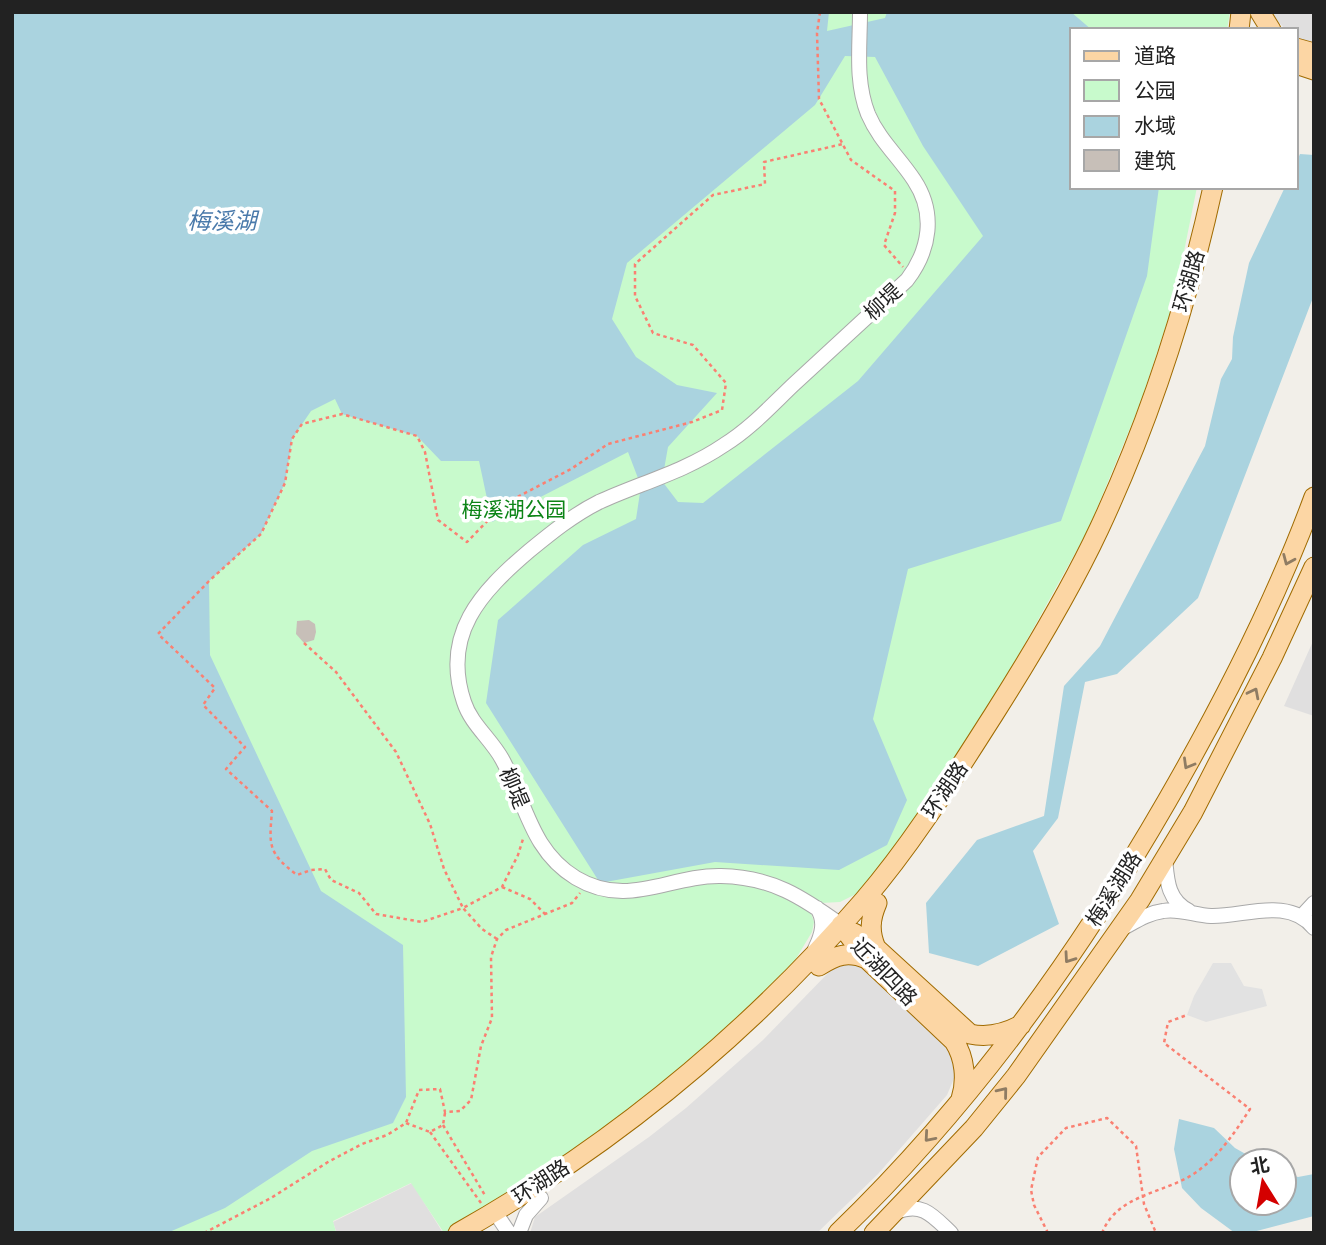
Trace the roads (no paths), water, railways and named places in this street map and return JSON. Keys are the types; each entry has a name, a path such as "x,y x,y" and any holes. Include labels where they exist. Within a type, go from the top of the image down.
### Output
{"main road":[{"path":"1260,12 1270,28"},
{"name":"环湖路","path":"871,900 1012,686 1098,531 1126,469 1168,355 1205,226 1213,189"},
{"name":"环湖路","path":"499,1226 699,1066 815,962 847,931 948,808 1013,708 1111,534 1135,480 1183,349 1225,189"},
{"name":"梅溪湖路","path":"838,1233 879,1193 960,1102 1023,1024 1110,898 1198,747 1251,644 1314,497"},
{"name":"梅溪湖路","path":"874,1233 974,1128 1016,1076 1119,931 1192,812 1272,658 1314,567"},
{"path":"815,962 847,954 872,953 871,900"},
{"name":"近湖四路","path":"847,931 970,1034 990,1036 1010,1031 1023,1024"},
{"name":"近湖四路","path":"872,953 954,1041 963,1069 964,1082 960,1102"},
{"name":"环湖路","path":"458,1233 499,1226 626,1139 695,1085 744,1041 815,962"}],"street":[{"name":"柳堤","path":"847,931 799,895 776,886 737,877 699,878 640,891 614,891 582,881 561,867 549,855 528,822 500,756 469,715 463,702 458,671 459,642 470,613 502,575 560,525 601,502 704,458 743,431 918,267 929,220 926,205 914,179 879,136 869,114 861,90 860,14"},
{"path":"1166,858 1170,893 1190,911"},
{"path":"817,908 836,911 871,900"},
{"path":"1301,917 1314,903"},
{"path":"815,962 822,929 821,913 817,908"},
{"path":"1119,931 1150,913 1170,909 1207,916 1274,910 1301,917 1314,928"},
{"path":"927,1180 926,1197 932,1215"},
{"path":"895,1212 915,1207 926,1210 951,1233"}],"water":[{"name":"梅溪湖","path":"12,12 829,12 827,31 885,18 887,12 1071,12 1090,28 1070,28 1070,189 1159,189 1147,276 1061,521 908,569 873,719 907,800 887,845 839,870 715,862 600,883 486,703 498,620 583,545 636,519 641,486 628,452 492,522 479,461 441,461 417,436 342,414 335,399 311,411 292,439 285,483 261,534 209,581 210,655 321,891 403,945 406,1097 393,1123 312,1151 225,1208 167,1233 12,1233","holes":["845,56 875,57 923,146 983,236 858,381 703,503 678,502 662,481 668,447 717,393 677,385 636,357 612,319 627,263 815,105"]},
{"path":"1300,154 1314,155 1314,295 1198,598 1117,674 1085,682 1058,818 1033,851 1059,924 978,966 929,953 926,903 977,840 1044,816 1064,686 1100,646 1205,446 1221,379 1232,359 1233,337 1249,263 1284,189 1298,189"},
{"path":"1179,1119 1214,1128 1234,1147 1228,1147 1228,1217 1298,1217 1298,1177 1314,1174 1314,1216 1249,1233 1235,1233 1201,1208 1182,1188 1174,1149"}],"park label":[{"name":"梅溪湖公园","path":"514,510"}]}
